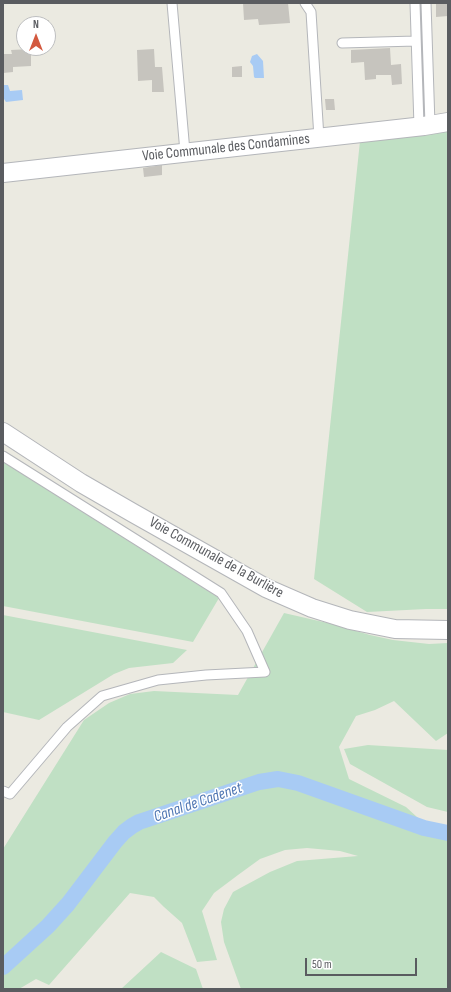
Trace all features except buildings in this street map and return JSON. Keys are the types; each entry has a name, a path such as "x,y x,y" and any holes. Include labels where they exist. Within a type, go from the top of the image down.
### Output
{"street":[{"name":"Voie Communale des Condamines","path":"3,173 425,126 448,122"},
{"name":"Voie Communale de la Burlière","path":"3,432 133,513 266,588 312,608 350,620 395,629 448,630"}],"lane":[{"path":"172,3 185,152"},
{"path":"305,3 311,12 319,138"},
{"path":"415,3 416,41 425,126"},
{"path":"425,126 426,3"},
{"path":"342,43 416,41"},
{"path":"3,456 221,593 247,631 265,672 158,680 102,696 67,727 10,794 3,790"}],"green space":[{"path":"448,128 448,609 367,612 314,579 360,141"},
{"path":"3,462 219,598 193,642 3,606"},
{"path":"284,613 393,640 429,644 448,643 448,733 436,741 394,701 375,710 356,716 339,747 349,779 406,807 440,838 448,840 448,989 241,989 224,942 221,922 224,909 233,892 270,872 297,861 358,856 340,851 307,848 285,850 260,859 214,893 202,911 217,960 197,962 182,923 154,897 130,893 49,985 36,979 19,989 3,989 3,849 84,720 109,703 130,694 154,691 238,695"},
{"path":"3,615 187,650 173,663 129,668 114,674 39,720 3,712"},
{"path":"368,745 448,750 448,812 427,807 350,764 344,749"},
{"path":"161,952 196,969 203,989 121,989"}],"water":[{"path":"257,54 263,61 264,78 254,77 253,66 250,62 252,56"},
{"path":"3,85 8,85 10,91 22,90 23,100 6,102 4,99"}],"waterway":[{"name":"Canal de Cadenet","path":"3,967 48,926 68,904 115,842 132,826 139,822 259,782 278,779 298,783 424,828 448,833"}]}
